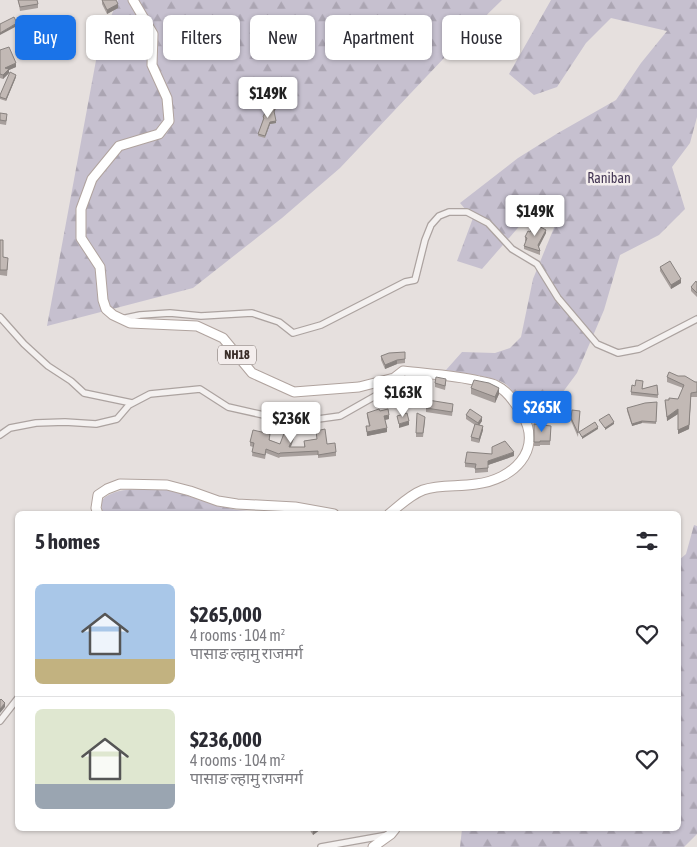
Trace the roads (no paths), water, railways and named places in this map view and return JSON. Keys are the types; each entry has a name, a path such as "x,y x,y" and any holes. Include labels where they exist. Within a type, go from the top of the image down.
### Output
{"main road":[{"name":"NH18","path":"133,0 153,34 152,65 167,98 169,121 159,134 119,146 92,179 81,209 81,238 100,267 104,304 109,312 130,324 197,326 223,338 252,373 294,392 359,387 394,378 404,371 459,376 497,385 508,394 529,425 530,443 527,454 519,463 493,481 440,486 423,490 404,501 392,511"},
{"path":"97,511 98,495 106,489 120,484 129,484 167,485 218,501 237,504 295,507 317,511"},
{"path":"373,847 393,832"}],"street":[{"path":"121,318 170,313 201,316 252,313 279,322 293,333 321,324 405,282 415,280 425,240 431,225 439,216 449,212 467,212 488,223 512,249 537,264 558,298 597,344 618,353 639,349 697,319"},
{"path":"0,318 30,350 84,393 132,403"},
{"path":"0,434 10,428 36,423 103,423 117,419 129,404 150,394 200,389 228,407 286,420 311,420 340,416 377,395 394,378"},
{"path":"0,721 15,702"},
{"path":"321,847 393,832"}],"park label":[{"name":"Raniban","path":"609,178"}]}
